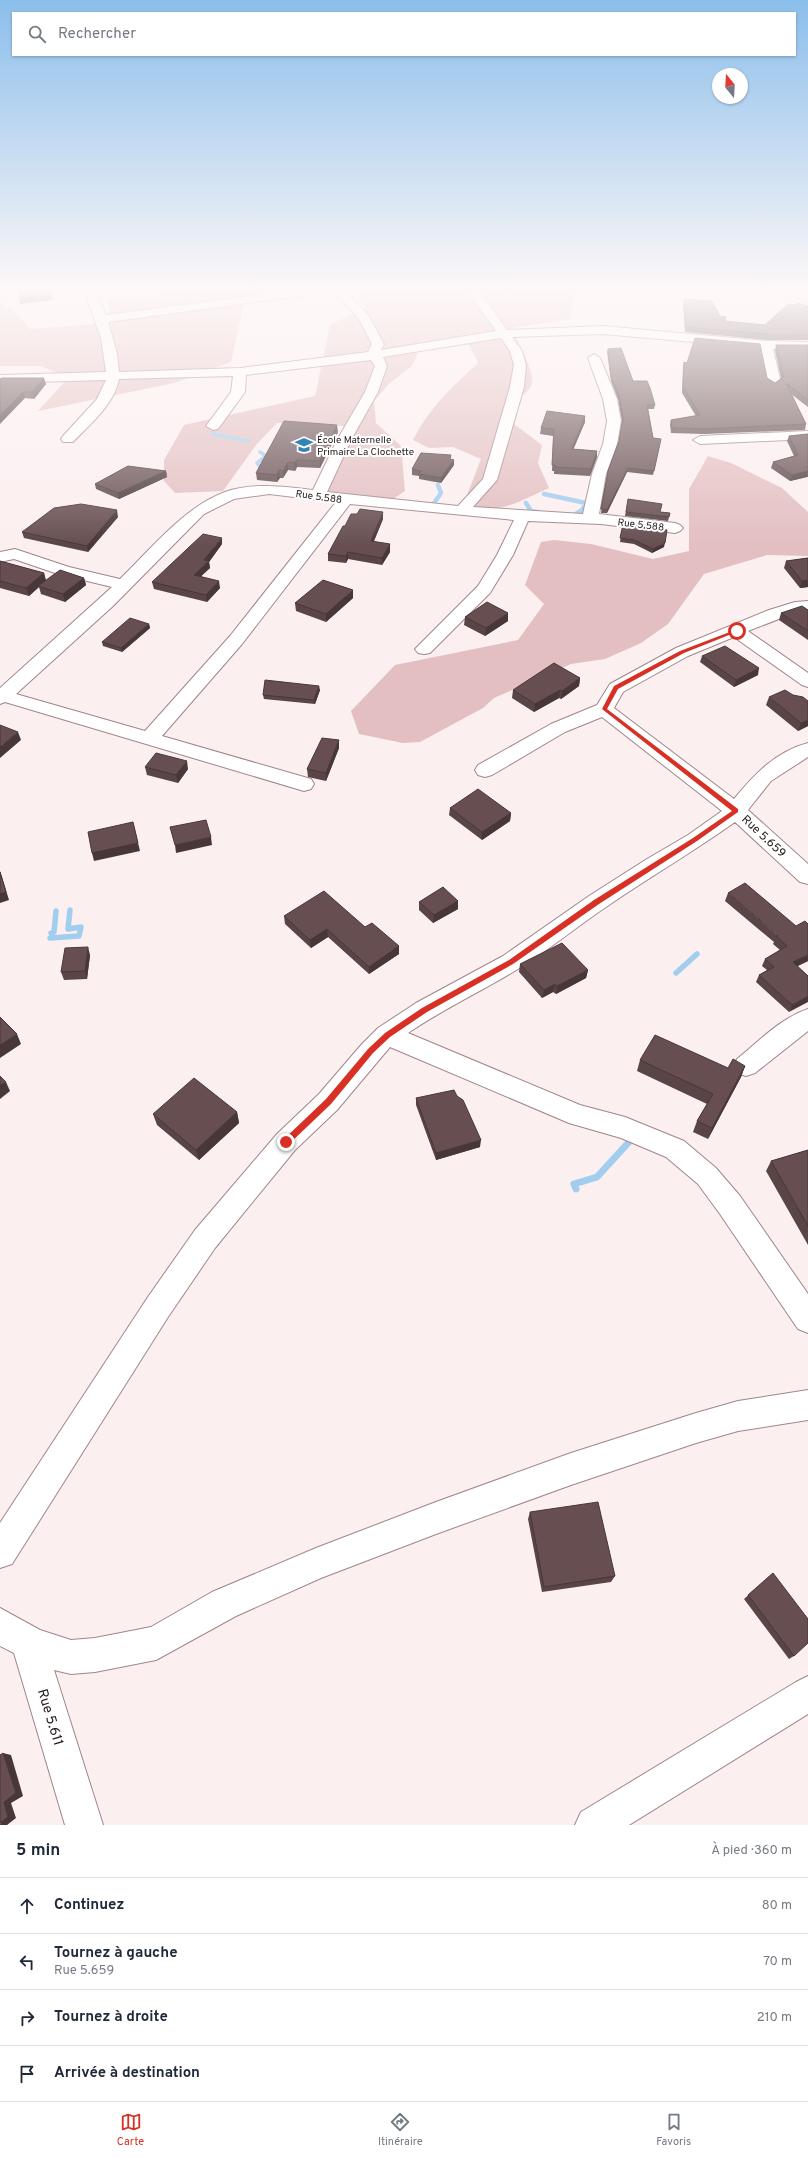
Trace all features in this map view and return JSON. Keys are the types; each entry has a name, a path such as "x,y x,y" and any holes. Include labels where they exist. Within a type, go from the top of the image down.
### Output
{"street":[{"path":"0,379 160,375"},
{"path":"213,426 238,392 240,375"},
{"path":"318,495 334,465 343,442 378,375"},
{"path":"463,509 490,480 517,387 519,375"},
{"path":"590,518 599,474 610,444 614,421 610,399 601,375"},
{"path":"772,375 774,383"},
{"path":"68,439 96,410 111,387 114,377"},
{"path":"700,440 808,435"},
{"name":"Rue 5.588","path":"1,696 107,602 193,516 210,504 230,495 247,491 269,490 318,495 345,500 463,509 523,516 590,518 675,528"},
{"path":"150,738 236,640 345,500"},
{"path":"424,649 484,589 505,554 523,516"},
{"path":"0,557 15,554 64,571 123,585"},
{"path":"485,770 558,728 604,709 616,688 682,652 737,631 775,614 795,607 808,606"},
{"path":"737,631 808,681"},
{"path":"1,696 150,738 304,784"},
{"name":"Rue 5.659","path":"604,709 736,811 808,876"},
{"path":"0,1552 158,1307 204,1239 286,1142 328,1102 370,1051 387,1035 424,1010 511,962 597,902 695,840 736,811 764,776 785,761 808,749"},
{"path":"746,1066 785,1034 808,1019"},
{"path":"387,1035 515,1090 578,1115 625,1128 675,1149 707,1176 730,1205 808,1319"},
{"path":"14,1633 48,1652 71,1657 95,1655 156,1643 224,1604 316,1564 436,1518 571,1469 696,1428 738,1416 808,1405"},
{"name":"Rue 5.611","path":"14,1633 84,1825"},
{"path":"594,1825 808,1694"}],"shaded area":[{"path":"62,375 195,375 174,383 38,411 68,378"},
{"path":"319,375 400,375 390,383 374,401 376,423 401,446 405,491 390,501 331,496 323,482 333,462 358,428 327,424 277,423 256,445 223,491 175,493 164,481 164,460 184,425 315,396"},
{"path":"465,375 532,375 532,383 527,392 512,401 510,421 542,445 538,463 549,488 508,506 498,508 476,507 464,503 481,459 453,447 429,448 413,440 434,408"},
{"path":"708,456 731,463 782,488 808,512 808,556 767,555 704,574 668,624 641,643 605,659 571,664 494,698 483,708 420,742 403,743 359,734 351,711 395,665 518,640 544,604 525,585 541,542 554,540 591,544 653,559 689,551 689,489"}],"building":[{"path":"611,375 631,375 633,381 647,381 655,405 647,405 653,438 661,439 654,471 628,468 607,510 601,509 608,471 619,441 623,418 619,395"},
{"path":"683,375 766,375 767,378 775,383 784,377 784,375 808,375 808,400 786,383 806,424 705,429 672,428 671,420 700,415 683,387"},
{"path":"44,378 32,392 23,392 0,415 0,379"},
{"path":"547,411 585,416 572,449 597,451 591,469 555,467 555,465 552,465 554,429 541,428"},
{"path":"284,421 337,425 320,461 297,460 294,463 288,462 283,471 279,470 277,475 256,473"},
{"path":"808,434 808,471 792,475 773,462 798,455 789,436"},
{"path":"421,453 451,455 450,459 454,460 441,478 419,474 421,471 412,469"},
{"path":"128,466 166,471 118,493 95,484"},
{"path":"628,499 662,504 660,512 670,513 669,517 626,512"},
{"path":"81,504 117,510 87,546 22,532 54,508"},
{"path":"360,509 383,512 371,541 390,544 382,558 348,552 346,556 328,554 351,514 357,514"},
{"path":"623,524 667,530 665,543 653,549 634,540 620,538"},
{"path":"203,534 222,538 204,560 209,561 194,575 219,581 206,595 152,582"},
{"path":"808,558 808,580 802,581 786,561"},
{"path":"0,561 44,573 26,588 0,581"},
{"path":"60,570 84,578 63,594 38,586"},
{"path":"323,580 353,590 326,614 295,603"},
{"path":"487,602 508,613 486,628 465,617"},
{"path":"802,606 808,610 808,631 781,613"},
{"path":"130,618 149,624 121,648 102,642"},
{"path":"725,646 759,668 736,680 702,656"},
{"path":"554,663 580,678 562,691 560,690 535,704 513,690"},
{"path":"265,680 319,686 314,700 263,695"},
{"path":"785,690 793,695 803,697 808,701 808,720 801,723 769,697"},
{"path":"0,725 18,732 0,747"},
{"path":"322,738 339,740 326,773 307,769"},
{"path":"156,753 187,761 176,775 145,767"},
{"path":"478,789 511,813 482,832 450,808"},
{"path":"206,820 211,837 175,845 170,827"},
{"path":"133,822 138,843 92,853 88,832"},
{"path":"0,872 6,892 0,894"},
{"path":"745,883 796,926 805,921 808,924 808,955 793,962 808,976 808,996 792,1005 759,975 774,967 765,959 787,946 776,936 778,935 728,893"},
{"path":"443,887 458,901 434,915 419,902"},
{"path":"324,891 365,927 372,923 399,946 369,967 327,929 310,940 284,916"},
{"path":"562,943 588,970 557,986 555,984 544,990 520,964"},
{"path":"88,947 85,971 61,972 65,948"},
{"path":"0,1017 17,1034 0,1045"},
{"path":"655,1035 728,1068 733,1059 745,1066 712,1128 697,1121 713,1094 640,1060"},
{"path":"0,1076 6,1082 0,1085"},
{"path":"194,1078 237,1112 196,1150 153,1114"},
{"path":"454,1090 457,1096 463,1100 481,1140 436,1153 416,1098"},
{"path":"808,1150 808,1226 771,1161"},
{"path":"598,1502 615,1576 544,1587 530,1512"},
{"path":"773,1573 808,1619 808,1643 794,1656 748,1595"},
{"path":"3,1753 16,1793 4,1802 8,1817 0,1823 0,1755"}],"waterway":[{"path":"212,434 249,441"},
{"path":"260,452 266,456 257,463 260,467"},
{"path":"432,506 441,493 438,485"},
{"path":"544,494 586,503 582,510 571,517"},
{"path":"526,503 531,511 538,512"},
{"path":"50,938 79,936 81,927 68,929 70,910"},
{"path":"51,933 54,932 56,911"},
{"path":"676,973 697,954"},
{"path":"576,1189 574,1184 597,1177 629,1142"}],"place":[{"name":"École Maternelle Primaire La Clochette","path":"304,445"}],"route":[{"path":"286,1142 328,1102 370,1051 387,1035 424,1010 511,962 597,902 654,864 695,840 736,811 604,709 616,688 682,652 737,631"}]}
